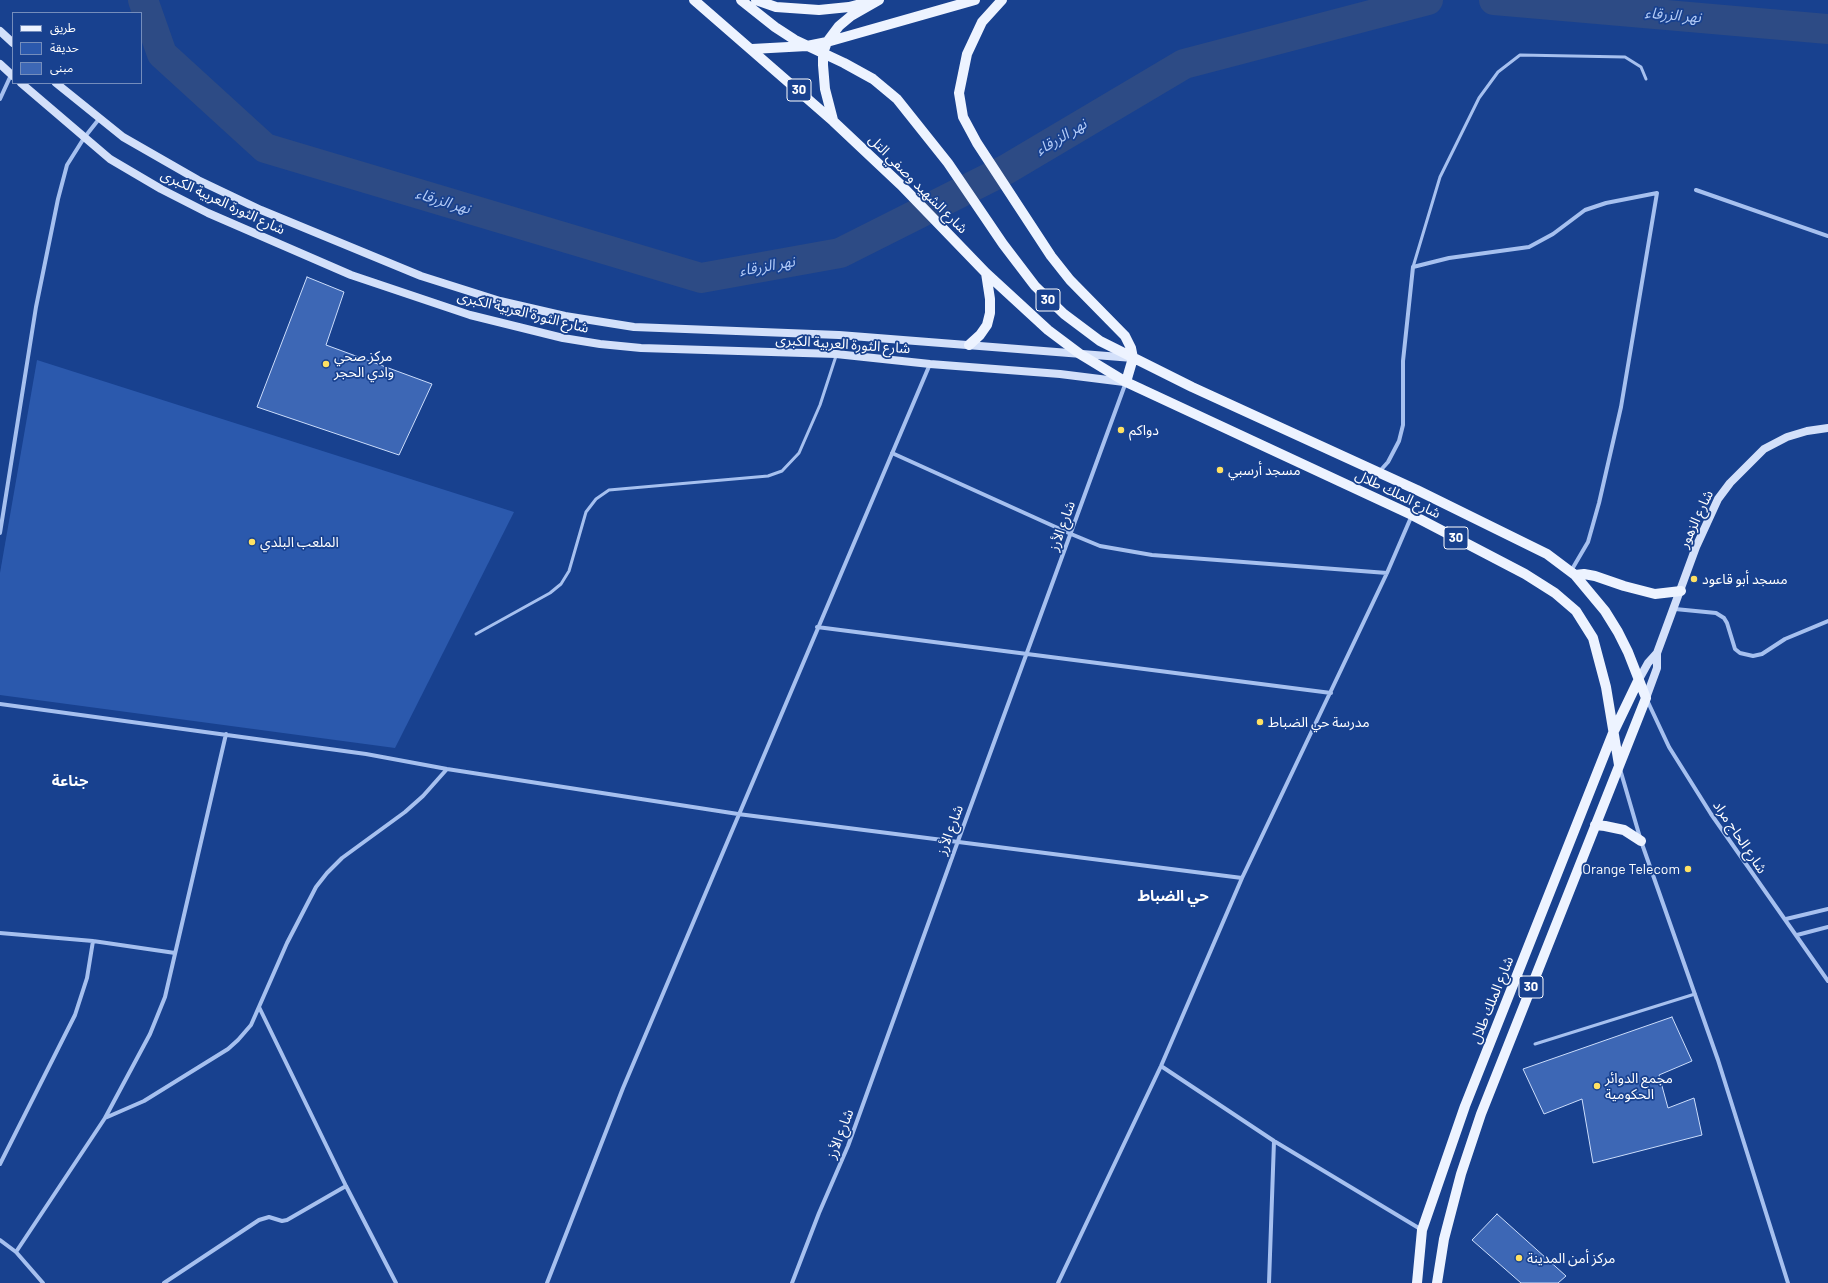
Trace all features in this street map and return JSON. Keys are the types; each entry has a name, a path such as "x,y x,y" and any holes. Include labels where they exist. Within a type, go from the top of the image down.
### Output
{"main road":[{"name":"شارع الشهيد وصفي التل","path":"694,0 833,121 901,185 986,273 1048,330 1080,354 1126,382"},
{"name":"شارع الشهيد وصفي التل","path":"741,0 775,27 807,46 844,62 883,87 897,99 948,163 1022,271 1050,302 1100,340 1133,358"},
{"path":"763,1 776,7 819,10 849,7 879,0"},
{"path":"833,121 825,89 823,53 827,42 839,26 851,16 879,0"},
{"path":"752,49 807,46 827,42 975,0"},
{"path":"1002,0 982,22 967,54 959,93 963,116 977,143 1047,250 1070,280 1125,336 1131,348 1133,358 1126,382"},
{"path":"0,31 12,42"},
{"path":"0,64 12,75"},
{"name":"شارع الثورة العربية الكبرى","path":"22,84 84,138 110,158 161,189 208,213 351,275 470,315 563,338 600,344 641,348 836,354 930,364 1060,374 1126,382"},
{"name":"شارع الثورة العربية الكبرى","path":"57,84 123,137 198,180 261,210 420,276 500,301 565,316 634,327 839,335 1133,358"},
{"path":"969,345 980,335 987,325 990,313 990,299 986,273"},
{"name":"شارع الملك طلال","path":"1133,358 1378,472 1547,554 1573,573 1604,611 1618,632 1628,652 1638,681 1646,698"},
{"name":"شارع الملك طلال","path":"1126,382 1412,515 1525,574 1555,592 1576,611 1593,638 1599,655 1619,765"},
{"name":"شارع الزهور","path":"1638,681 1648,663 1657,653 1675,609 1696,547 1708,519 1718,499 1730,483 1764,449 1787,437 1807,431 1828,428"},
{"path":"1573,573 1596,576 1624,586 1655,594 1681,591"},
{"name":"شارع الزهور","path":"1646,698 1657,668 1657,653"},
{"name":"شارع الملك طلال","path":"1417,1283 1422,1230 1465,1106 1613,733 1638,681"},
{"name":"30","path":"1437,1283 1446,1232 1481,1114 1646,698"},
{"path":"1595,825 1624,830 1641,841"}],"street":[{"path":"0,99 12,75"},
{"path":"0,533 2,507 36,307 45,258 67,165 84,138 99,119"},
{"path":"1696,190 1828,236"},
{"path":"1378,472 1388,462 1400,441 1402,425 1403,361 1413,267 1449,258 1529,247 1553,234 1585,210 1606,203 1657,193 1621,407 1599,503 1588,542 1573,573"},
{"path":"547,1283 623,1088 817,627 930,364"},
{"name":"شارع الأرز","path":"792,1283 819,1213 848,1146 1026,653 1126,382"},
{"path":"892,453 1100,546 1152,555 1387,573"},
{"path":"1058,1283 1161,1066 1242,878 1331,693 1387,573 1412,515"},
{"path":"1675,609 1716,613 1724,618 1727,623 1735,649 1753,656 1762,654 1785,639 1828,621"},
{"path":"817,627 1331,693"},
{"name":"شارع الحاج مراد","path":"1646,698 1669,747 1711,814 1828,981"},
{"path":"0,704 366,754 447,769 738,814 1242,878"},
{"path":"16,1252 105,1118 150,1034 165,997 226,734"},
{"path":"1619,765 1641,841 1718,1060 1788,1283"},
{"path":"105,1118 144,1102 228,1049 247,1031 316,887 342,858 405,812 423,796 447,769"},
{"path":"1786,919 1828,909"},
{"path":"1797,935 1828,927"},
{"path":"0,933 93,941 175,953"},
{"path":"0,1164 74,1015 87,978 93,941"},
{"path":"259,1008 346,1186 396,1283"},
{"path":"1161,1066 1274,1141 1422,1230"},
{"path":"1269,1283 1274,1141"},
{"path":"164,1283 258,1220 269,1217 282,1221 287,1220 346,1186"},
{"path":"0,1240 16,1252 44,1283"}],"lane":[{"path":"1413,267 1440,177 1478,98 1498,72 1520,55 1625,57 1641,67 1646,79"},
{"path":"476,634 550,593 561,584 569,571 586,512 596,499 609,490 768,476 782,471 799,453 820,405 836,354"},
{"path":"1535,1044 1695,994"}],"green space":[{"name":"الملعب البلدي","path":"37,360 514,512 395,748 0,695 0,573"}],"building":[{"name":"مركز صحي وادي الحجر","path":"307,277 344,292 326,345 432,384 399,455 257,407"},
{"name":"مجمع الدوائر الحكومية","path":"1672,1017 1692,1061 1659,1075 1668,1108 1694,1098 1702,1135 1593,1163 1582,1099 1544,1114 1523,1069"},
{"name":"مركز أمن المدينة","path":"1497,1214 1566,1276 1558,1283 1521,1283 1472,1240"}],"waterway":[{"name":"نهر الزرقاء","path":"143,0 162,54 265,148 701,278 840,253 1007,169 1184,64 1428,0"},
{"name":"نهر الزرقاء","path":"1494,0 1828,29"}],"place":[{"name":"مركز صحي وادي الحجر","path":"326,364"},
{"name":"دواكم","path":"1121,430"},
{"name":"مسجد أرسبي","path":"1220,470"},
{"name":"الملعب البلدي","path":"252,542"},
{"name":"مسجد أبو قاعود","path":"1694,579"},
{"name":"مدرسة حي الضباط","path":"1260,722"},
{"name":"Orange Telecom","path":"1688,869"},
{"name":"مجمع الدوائر الحكومية","path":"1597,1086"},
{"name":"مركز أمن المدينة","path":"1519,1258"}],"district":[{"name":"جناعة","path":"70,781"},
{"name":"حي الضباط","path":"1173,896"}]}
